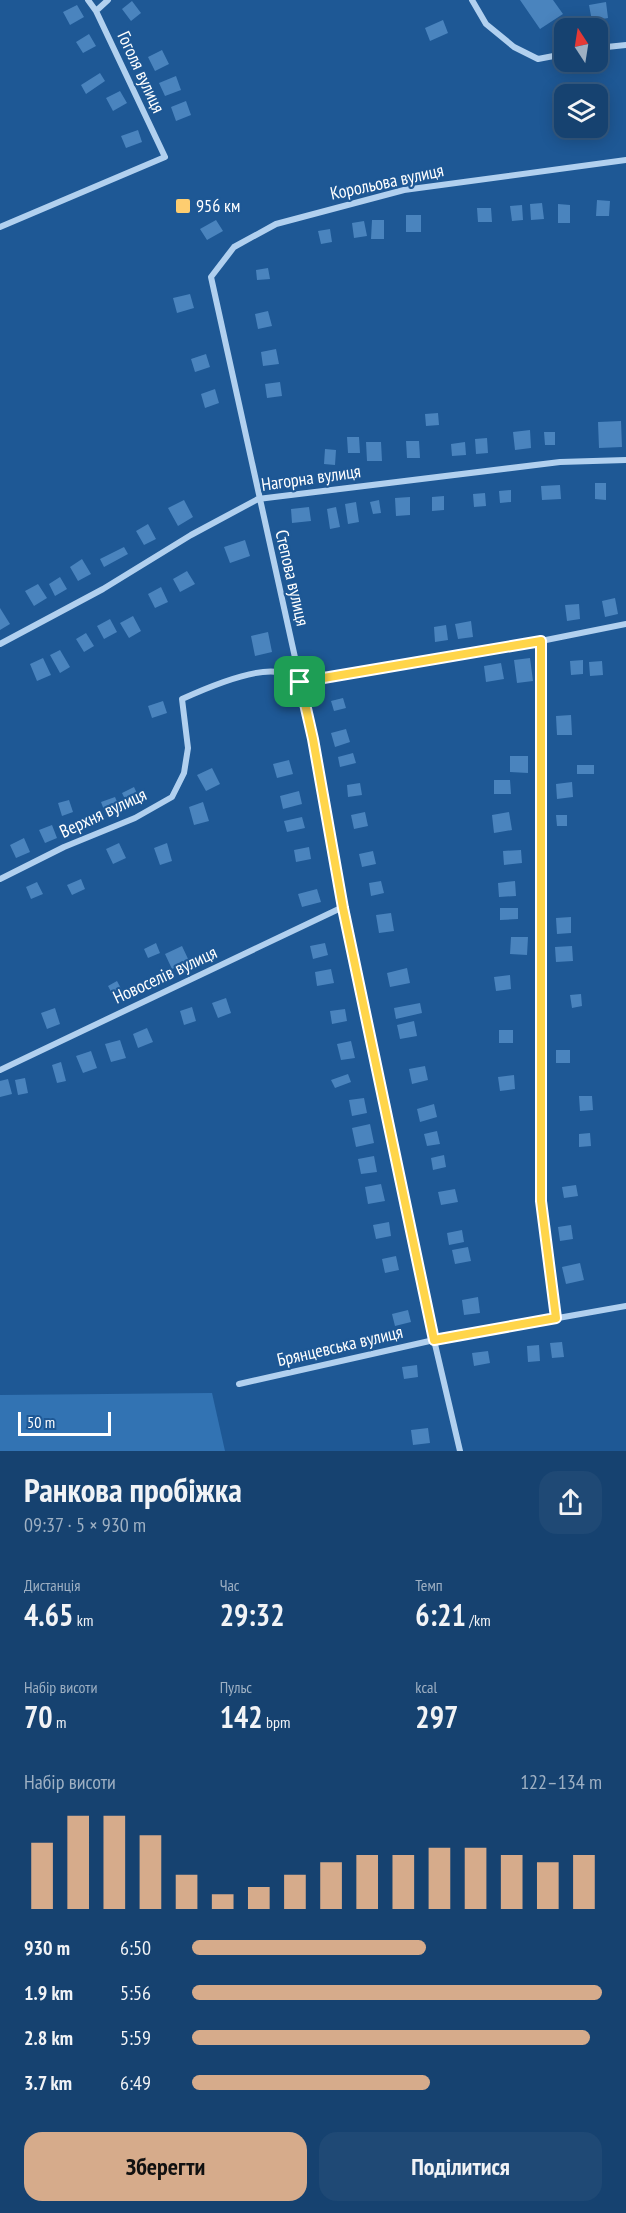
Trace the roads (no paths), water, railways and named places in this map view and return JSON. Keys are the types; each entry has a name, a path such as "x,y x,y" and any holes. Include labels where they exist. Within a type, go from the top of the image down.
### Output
{"street":[{"name":"Гоголя вулиця","path":"0,228 165,158 96,11 88,0"},
{"path":"96,11 108,0"},
{"path":"472,0 486,24 514,47 538,59 554,56"},
{"path":"608,47 626,45"},
{"name":"Корольова вулиця","path":"210,276 234,248 276,224 404,190 626,160"},
{"name":"Степова вулиця","path":"210,276 313,739 343,908 434,1340 460,1451"},
{"name":"Нагорна вулиця","path":"0,644 104,589 191,535 258,499 560,462 626,460"},
{"path":"300,682 541,641 626,624"},
{"path":"541,641 541,1201 556,1318"},
{"name":"Верхня вулиця","path":"0,879 64,847 135,818 172,797 184,773 188,748 182,699 225,681 254,674 278,672 300,682"},
{"name":"Новоселів вулиця","path":"0,1070 343,908"},
{"name":"Брянцевська вулиця","path":"239,1384 434,1340 626,1306"}],"place":[{"name":"956 км","path":"183,206"}]}
